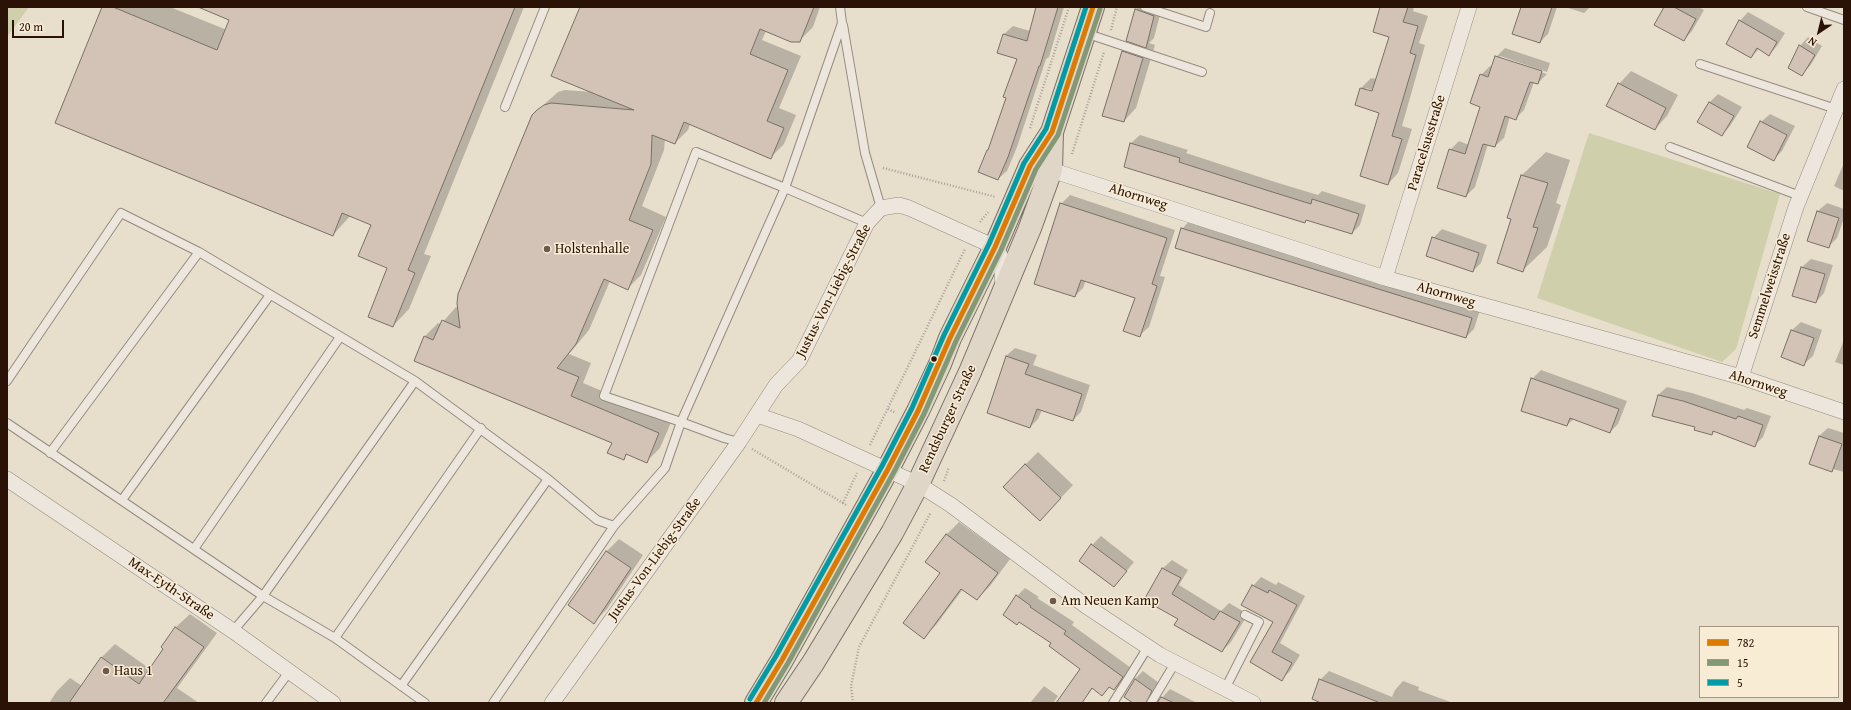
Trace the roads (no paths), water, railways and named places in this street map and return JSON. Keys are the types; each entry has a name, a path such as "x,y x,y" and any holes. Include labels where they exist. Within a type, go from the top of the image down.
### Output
{"main road":[{"name":"Rendsburger Straße","path":"888,470 918,411 950,338 995,247 1030,166 1052,132 1093,7"},
{"name":"Rendsburger Straße","path":"918,484 970,372 1030,228 1051,170 1052,132"},
{"path":"756,703 782,660 888,470"},
{"path":"786,703 813,663 892,533 918,484"}],"street":[{"name":"Paracelsusstraße","path":"1385,278 1469,7"},
{"name":"Semmelweisstraße","path":"1741,377 1800,196 1844,89"},
{"name":"Ahornweg","path":"1051,170 1385,278 1741,377 1844,412"},
{"path":"881,208 899,205 909,208 995,247 1013,241 1030,228"},
{"name":"Justus-Von-Liebig-Straße","path":"552,703 740,442 776,386 799,361 867,223 881,208"},
{"name":"Rendsburger Straße","path":"995,247 1001,257 1003,295"},
{"path":"757,415 798,429 863,460 888,470"},
{"name":"Rendsburger Straße","path":"888,470 918,484"},
{"name":"Max-Eyth-Straße","path":"7,479 233,631 333,703"},
{"path":"918,484 945,501 1086,606 1148,647 1174,663 1253,703"}],"lane":[{"path":"505,107 545,7"},
{"path":"840,7 869,164 881,208"},
{"path":"1145,7 1206,27 1210,13"},
{"path":"1807,7 1844,20"},
{"path":"493,703 614,526 666,468 681,422 785,188 842,24"},
{"path":"1085,32 1202,72"},
{"path":"1700,64 1836,108"},
{"path":"1670,147 1800,196"},
{"path":"740,442 604,396 696,152 867,223"},
{"path":"7,381 121,212 199,252 415,382 481,428 548,479 597,520 614,526"},
{"path":"50,453 199,252"},
{"path":"122,500 270,295"},
{"path":"194,549 340,337"},
{"path":"233,631 263,596 415,382"},
{"path":"7,423 263,596 335,638 425,703"},
{"path":"335,638 481,428"},
{"path":"401,686 548,479"},
{"path":"1225,689 1259,622 1245,615"},
{"path":"1113,703 1148,647"},
{"path":"1151,703 1174,663"},
{"path":"266,703 289,672"}],"place":[{"name":"Holstenhalle","path":"547,249"},
{"name":"Am Neuen Kamp","path":"1053,601"},
{"name":"Haus 1","path":"106,671"}]}
